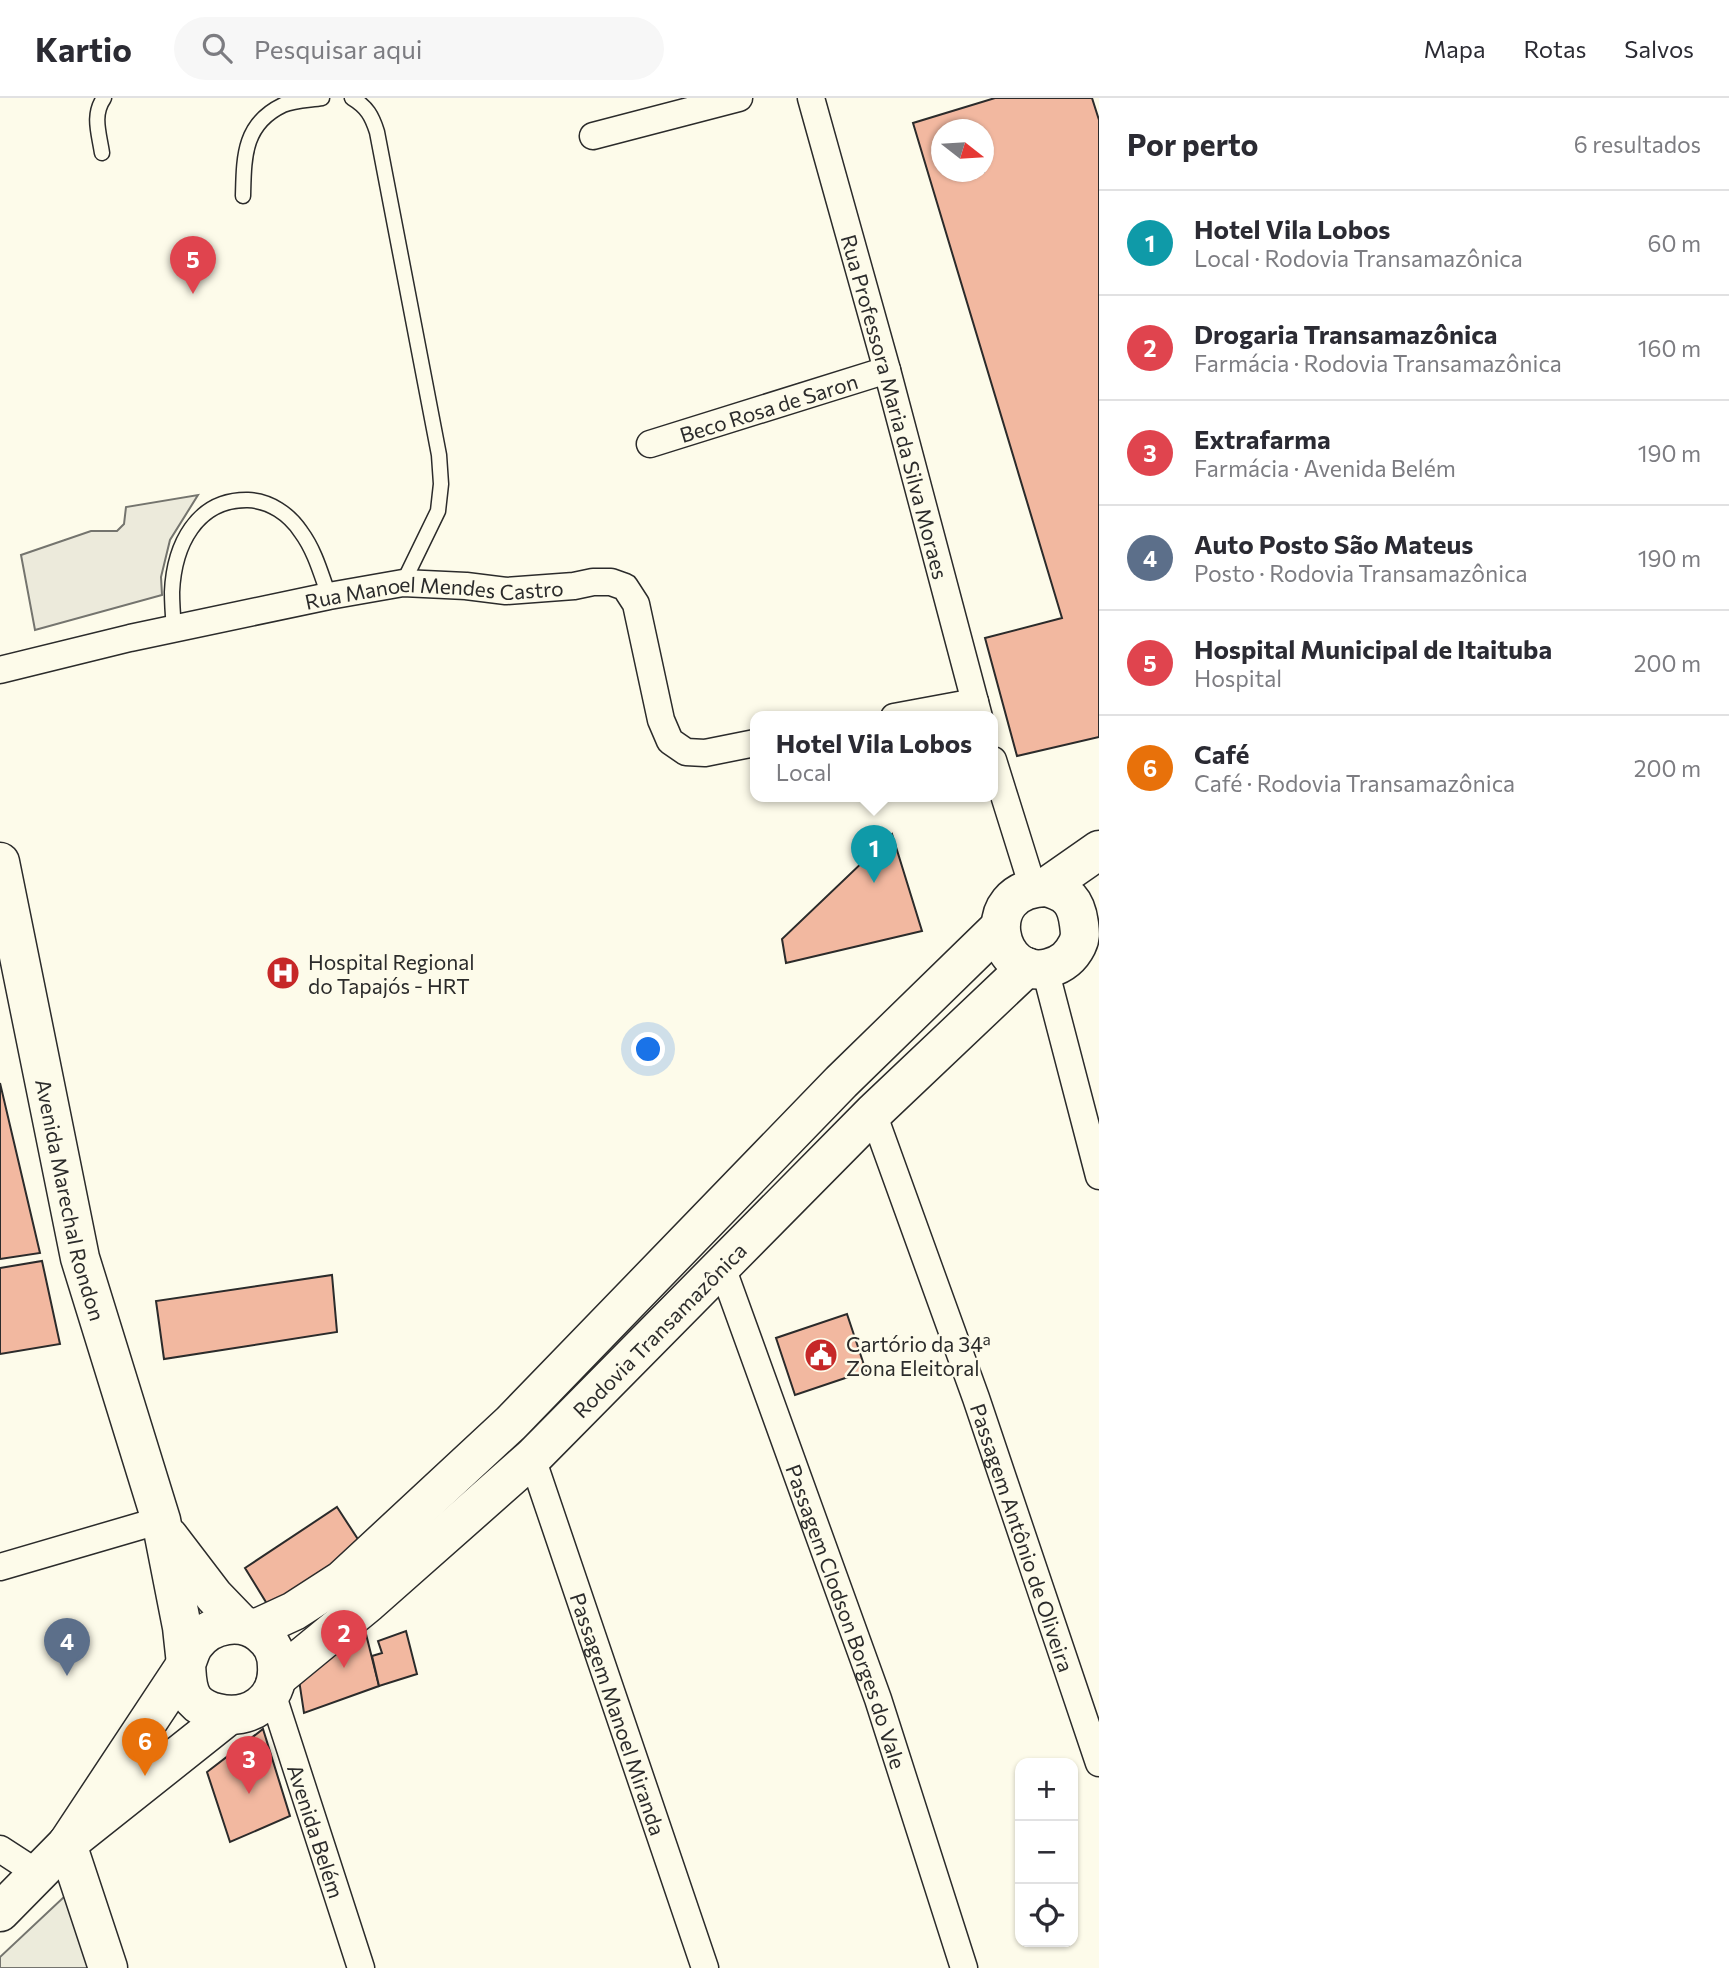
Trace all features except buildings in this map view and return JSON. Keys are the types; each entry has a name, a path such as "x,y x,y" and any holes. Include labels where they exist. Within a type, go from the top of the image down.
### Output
{"main road":[{"name":"Rodovia Transamazônica","path":"67,1844 187,1664 195,1644 209,1631 225,1625 248,1627 294,1611 342,1580 511,1423 841,1082 1000,927 1003,913 1010,901 1021,892 1040,887 1099,850"},
{"name":"Avenida Marechal Rondon","path":"0,862 80,1258 162,1525 187,1664"},
{"name":"Rodovia Transamazônica","path":"0,1912 67,1844 228,1716 245,1714 261,1707 275,1685 532,1458 873,1113 1036,968 1061,964 1073,953 1089,915 1077,909 1069,898 1059,891 1040,887"},
{"path":"1000,927 1007,951 1016,960 1036,968"},
{"name":"Avenida Marechal Rondon","path":"162,1525 214,1596 248,1627"},
{"path":"248,1627 273,1647 277,1661 275,1685"},
{"path":"187,1664 187,1684 194,1700 208,1711 228,1716"},
{"path":"67,1844 108,1968"}],"street":[{"path":"593,136 739,98"},
{"name":"Rua Professora Maria da Silva Moraes","path":"811,98 977,709"},
{"name":"Beco Rosa de Saron","path":"650,444 887,370"},
{"name":"Rua Manoel Mendes Castro","path":"0,670 174,629 403,583 506,591 611,582 625,587 636,604 661,720 670,741 686,751 705,753 750,744"},
{"path":"956,711 977,709"},
{"path":"998,774 1040,887"},
{"path":"1036,968 1099,1176"},
{"name":"Passagem Antônio de Oliveira","path":"873,1113 976,1398 1099,1763"},
{"name":"Passagem Clodson Borges do Vale","path":"722,1267 878,1699 964,1968"},
{"name":"Passagem Manoel Miranda","path":"532,1458 705,1968"},
{"path":"0,1567 162,1525"},
{"name":"Avenida Belém","path":"275,1685 361,1968"},
{"path":"0,1849 37,1873"}],"lane":[{"path":"102,153 96,117 104,98"},
{"path":"243,196 244,158 249,137 263,118 278,101 322,98"},
{"path":"352,98 364,105 373,117 377,132 439,455 441,484 438,511 403,583"},
{"path":"174,629 172,592 176,563 185,537 201,515 220,504 237,500 261,501 284,513 301,532 316,557 329,596"}],"shaded area":[{"path":"198,495 170,540 161,577 162,595 35,630 21,555 91,531 117,531 124,524 126,507"},
{"path":"65,1896 90,1968 0,1968 0,1957"}],"place":[{"name":"Hospital Municipal de Itaituba","path":"193,294"},
{"name":"Hotel Vila Lobos","path":"874,883"},
{"name":"Hospital Regional do Tapajós - HRT","path":"283,973"},
{"name":"Cartório da 34ª Zona Eleitoral","path":"821,1355"},
{"name":"Drogaria Transamazônica","path":"344,1668"},
{"name":"Auto Posto São Mateus","path":"67,1676"},
{"name":"Café","path":"145,1776"},
{"name":"Extrafarma","path":"249,1794"}]}
